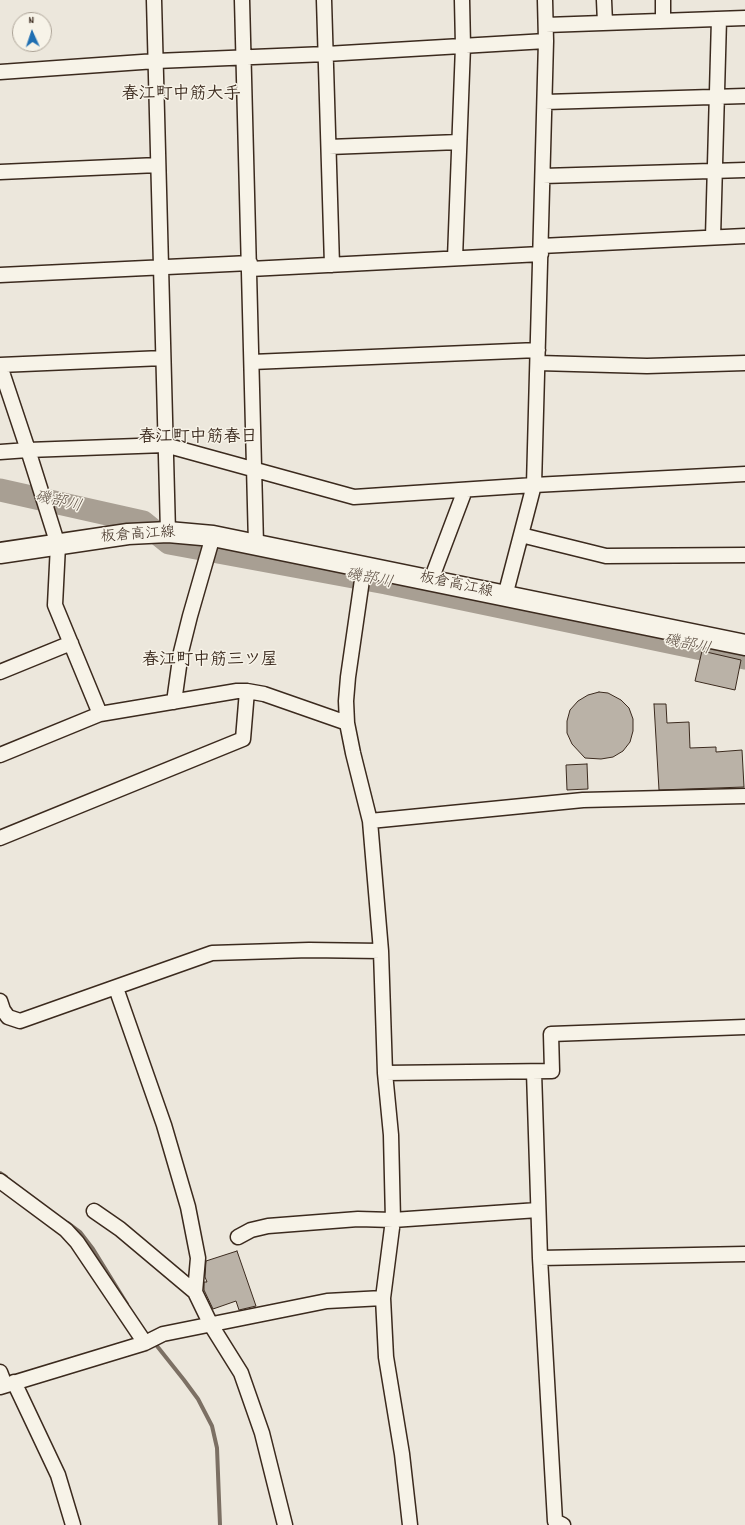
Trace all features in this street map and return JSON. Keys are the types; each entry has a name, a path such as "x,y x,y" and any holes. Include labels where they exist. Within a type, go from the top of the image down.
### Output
{"main road":[{"name":"板倉高江線","path":"0,553 128,534 168,532 214,536 745,645"}],"street":[{"path":"154,0 168,532"},
{"path":"242,0 256,544"},
{"path":"324,0 332,265"},
{"path":"455,258 463,46 462,0"},
{"path":"505,596 534,485 545,102 545,0"},
{"path":"604,0 605,23"},
{"path":"663,0 663,21"},
{"path":"546,25 745,18"},
{"path":"713,237 719,19"},
{"path":"0,72 156,61 326,54 546,41"},
{"path":"545,102 745,96"},
{"path":"329,147 459,142"},
{"path":"0,172 158,165"},
{"path":"543,176 745,170"},
{"path":"0,275 160,266 332,265 455,258 541,250 745,236"},
{"path":"252,362 538,356 647,366 745,363"},
{"path":"100,714 55,605 58,545 0,366 163,358"},
{"path":"0,452 166,445 354,497 534,485 745,474"},
{"path":"431,580 465,490"},
{"path":"521,535 606,556 745,555"},
{"path":"174,702 183,645 190,616 214,536"},
{"path":"364,566 348,677 346,701 347,723 370,821 381,951 385,1073 390,1135 393,1220 384,1298 386,1357 402,1454 410,1525"},
{"path":"0,672 71,643"},
{"path":"0,755 100,714 236,691 264,694 347,723"},
{"path":"0,838 243,739 247,691"},
{"path":"370,821 583,800 745,796"},
{"path":"0,1001 3,1010 8,1017 20,1021 212,953 309,950 381,951"},
{"path":"116,988 164,1125 188,1206 198,1258 195,1292"},
{"path":"385,1073 552,1071 551,1034 745,1027"},
{"path":"534,1072 540,1258 554,1521 563,1525"},
{"path":"0,1181 66,1230 78,1242 145,1343"},
{"path":"238,1237 251,1230 268,1226 358,1219 393,1220 538,1210"},
{"path":"94,1211 120,1229 195,1292 211,1325 241,1373 252,1401 262,1433 285,1525"},
{"path":"540,1258 745,1254"},
{"path":"73,1525 58,1475 5,1381 145,1343 163,1334 327,1302 384,1298"}],"building":[{"path":"702,651 741,660 735,690 695,681"},
{"path":"599,692 608,693 621,700 629,708 633,719 633,731 630,742 623,751 613,757 601,759 585,758 572,744 567,733 567,721 570,710 578,701 588,695"},
{"path":"654,704 666,704 667,723 689,722 690,748 716,747 716,752 742,750 744,787 659,790"},
{"path":"587,764 588,789 567,790 566,765"},
{"path":"237,1251 256,1306 239,1310 236,1301 213,1309 204,1290 204,1282 207,1282 205,1277 206,1261"}],"waterway":[{"name":"磯部川","path":"0,490 143,522 169,543 386,583 745,658"},
{"path":"0,1173 6,1177"},
{"path":"68,1223 80,1232 93,1249 127,1304"},
{"path":"153,1341 198,1399 212,1426 217,1448 220,1525"}],"district":[{"name":"春江町中筋大手","path":"181,96"},
{"name":"春江町中筋春日","path":"198,439"},
{"name":"春江町中筋三ツ屋","path":"210,662"}]}
